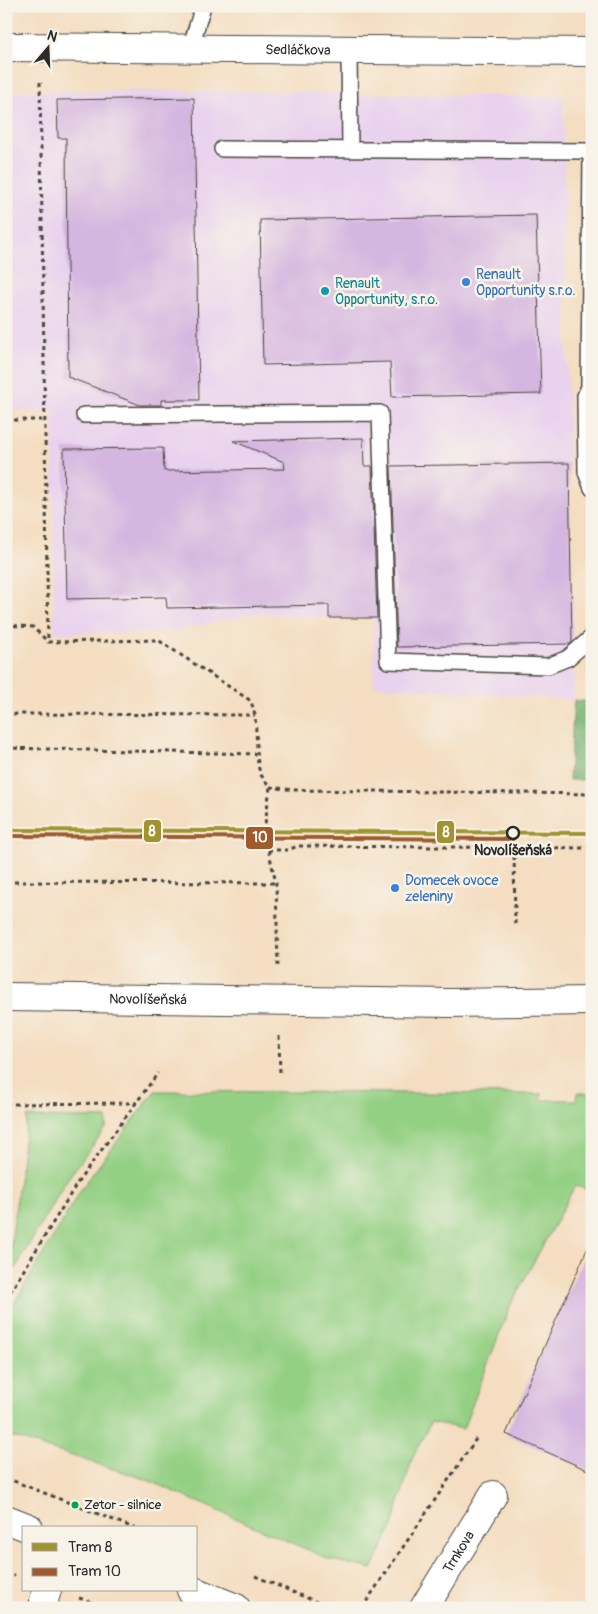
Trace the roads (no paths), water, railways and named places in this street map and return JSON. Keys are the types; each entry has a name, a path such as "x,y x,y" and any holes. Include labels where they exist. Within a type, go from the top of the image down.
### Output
{"street":[{"name":"Sedláčkova","path":"6,47 592,52"},
{"name":"Novolíšeňská","path":"6,997 431,1003 592,1001"},
{"name":"Trnkova","path":"424,1608 493,1495"},
{"path":"6,1519 24,1526"},
{"path":"45,1608 44,1600 46,1592"},
{"path":"195,1592 236,1608"}],"lane":[{"path":"190,49 203,6"},
{"path":"349,50 350,150"},
{"path":"222,149 591,151 589,387 585,396 586,472 592,488"},
{"path":"84,415 380,413 388,661 548,666 568,658 592,638"}],"tram line":[{"name":"8","path":"6,830 592,833"},
{"name":"10","path":"6,836 513,839"}],"place":[{"name":"Renault Opportunity s.r.o.","path":"466,282"},
{"name":"Renault Opportunity, s.r.o.","path":"325,291"},
{"name":"Novolíšeňská","path":"513,833"},
{"name":"Domecek ovoce zeleniny","path":"395,888"},
{"name":"Zetor - silnice","path":"75,1505"}]}
